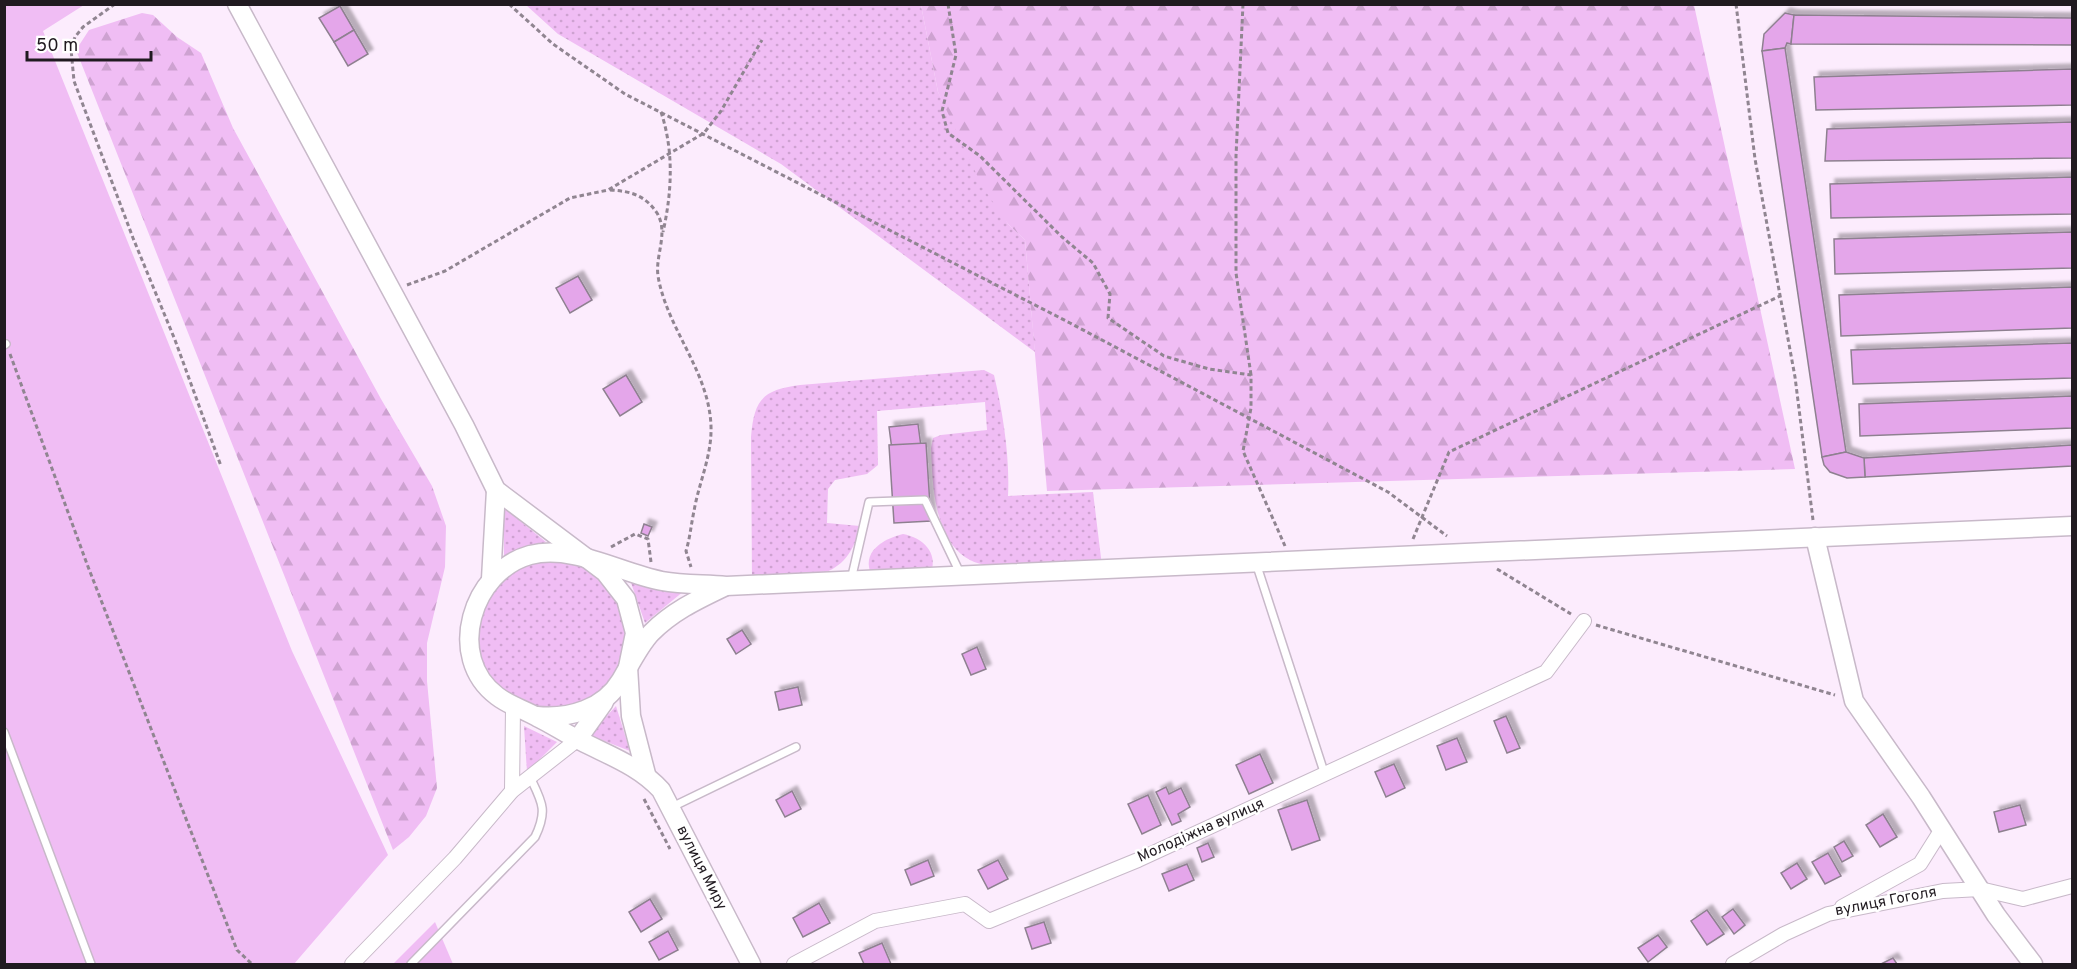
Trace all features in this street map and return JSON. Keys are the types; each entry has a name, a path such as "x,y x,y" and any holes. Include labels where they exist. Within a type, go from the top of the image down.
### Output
{"street":[{"path":"237,4 464,425 496,490 605,572 626,598 635,633 628,667 631,716 646,774"},
{"path":"491,579 496,490"},
{"path":"646,774 577,740 536,716 513,708 494,694 479,675 472,656 469,636 471,617 478,597 491,579 510,564 531,555 565,554 653,578 726,586 2073,526"},
{"path":"1815,537 1854,701 2033,964"},
{"path":"352,964 455,858 512,791 577,740 649,635 677,609 726,586"},
{"name":"Молодіжна вулиця","path":"794,964 875,921 965,904 988,921 1138,860 1546,672 1584,621"},
{"path":"536,716 572,715 593,706 610,694"},
{"path":"512,791 513,708"},
{"name":"вулиця Миру","path":"646,774 661,790 751,964"},
{"path":"1828,914 1920,864 1942,829"},
{"name":"вулиця Гоголя","path":"1733,964 1784,934 1828,914 1943,891 1980,889 2023,899 2073,886"}],"lane":[{"path":"851,580 869,502 925,500 961,575"},
{"path":"1256,562 1324,774"},
{"path":"4,732 91,964"},
{"path":"670,808 796,747"},
{"path":"411,964 536,837 544,818 541,799 530,777"}],"path":[{"path":"115,4 83,27 75,37 71,49 74,81 133,238 176,339 220,466"},
{"path":"508,4 553,45 625,94 704,133 1388,492 1469,553 1584,621 1854,701"},
{"path":"948,4 956,55 942,111 948,133 980,156 1062,237 1093,263 1110,294 1108,318 1164,356 1209,369 1251,375"},
{"path":"1243,4 1236,156 1236,273 1251,375 1251,408 1244,451 1292,560"},
{"path":"1736,4 1755,159 1795,378 1815,537"},
{"path":"608,190 704,133 721,111 762,40"},
{"path":"661,112 672,175 658,275 668,308 693,358 710,406 711,448 686,551 696,584"},
{"path":"392,291 446,271 570,198 608,190 631,192 648,202 658,215 663,233"},
{"path":"1407,555 1449,452 1780,296"},
{"path":"5,344 87,564 237,950 252,964"},
{"path":"610,548 635,534 648,539 653,578"}],"green space":[{"path":"5,5 84,5 43,31 292,651 388,855 294,964 5,964"},
{"path":"526,5 921,5 938,92 1008,224 1025,240 1035,352 781,164 558,34"},
{"path":"921,5 1694,5 1795,469 1047,491 1025,240 1008,224 982,186 938,92"},
{"path":"142,13 153,15 177,37 201,53 233,128 381,399 432,486 446,526 445,567 427,643 427,681 437,788 426,816 409,837 393,850 76,50 89,30"},
{"path":"984,370 994,375 1000,404 1007,451 1008,496 1093,492 1102,566 997,567 970,560 960,554 953,545 942,525 935,497 931,448 933,438 987,430 985,402 877,411 878,465 867,474 835,480 828,489 827,523 860,526 854,545 845,559 833,569 820,575 752,581 751,437 755,414 763,399 777,390 800,385"},
{"path":"504,508 546,542 504,557"},
{"path":"903,534 917,539 927,547 933,565 931,573 872,576 869,568 871,553 881,543"},
{"path":"552,561 581,567 605,583 621,607 627,636 621,665 605,689 581,705 552,711 523,705 499,689 483,665 477,636 483,607 499,583 523,567"},
{"path":"630,580 684,591 645,623"},
{"path":"616,706 630,751 589,735"},
{"path":"524,726 557,742 527,772"},
{"path":"435,922 453,964 393,964"}],"building":[{"path":"340,6 354,30 334,42 319,18"},
{"path":"1785,13 1794,15 1791,44 1787,43 1785,48 1762,51 1764,34"},
{"path":"1794,15 2072,18 2072,45 1791,44"},
{"path":"354,30 368,54 348,66 334,42"},
{"path":"1785,48 1846,452 1822,457 1762,51"},
{"path":"2072,69 2072,105 1816,110 1814,77"},
{"path":"2072,122 2072,158 1825,161 1827,129"},
{"path":"2072,177 2072,214 1831,218 1830,184"},
{"path":"2072,232 2072,268 1835,274 1834,239"},
{"path":"578,276 592,300 570,313 556,288"},
{"path":"2072,287 2072,328 1841,336 1839,295"},
{"path":"2072,343 2072,378 1853,384 1851,350"},
{"path":"626,375 642,402 620,416 603,389"},
{"path":"2072,396 2072,428 1860,436 1859,404"},
{"path":"918,424 923,462 894,465 889,427"},
{"path":"926,443 931,521 894,523 889,445"},
{"path":"2072,445 2072,466 1865,477 1864,458"},
{"path":"1846,452 1864,458 1865,477 1847,478 1830,472 1824,465 1822,457"},
{"path":"644,524 652,527 648,536 641,533"},
{"path":"742,630 751,644 736,654 727,639"},
{"path":"977,647 986,669 971,675 962,654"},
{"path":"798,687 802,705 779,710 775,692"},
{"path":"1506,716 1520,748 1507,753 1494,721"},
{"path":"1457,738 1467,762 1446,770 1437,746"},
{"path":"1260,754 1273,783 1249,794 1236,765"},
{"path":"1394,764 1405,788 1386,797 1375,772"},
{"path":"1166,787 1169,794 1181,788 1190,807 1178,814 1181,821 1172,825 1156,792"},
{"path":"792,791 801,809 785,817 776,800"},
{"path":"1148,795 1161,825 1142,834 1128,804"},
{"path":"1307,800 1320,840 1292,850 1278,810"},
{"path":"2020,805 2026,825 1999,832 1994,812"},
{"path":"1883,814 1897,837 1880,847 1866,825"},
{"path":"1844,841 1853,856 1842,862 1834,847"},
{"path":"1208,843 1214,857 1202,862 1197,848"},
{"path":"1828,853 1841,876 1825,884 1812,862"},
{"path":"928,860 934,876 911,885 905,870"},
{"path":"998,860 1008,879 988,889 978,870"},
{"path":"1797,863 1807,879 1791,889 1781,873"},
{"path":"1187,864 1194,880 1169,891 1162,874"},
{"path":"650,899 662,919 641,932 629,912"},
{"path":"819,903 830,923 803,937 793,918"},
{"path":"1733,909 1745,925 1734,934 1722,917"},
{"path":"1707,910 1724,934 1707,945 1691,921"},
{"path":"1044,922 1051,943 1032,949 1025,928"},
{"path":"668,931 678,950 659,960 649,942"},
{"path":"1658,935 1667,947 1648,962 1638,948"},
{"path":"882,943 891,964 864,964 859,953"},
{"path":"1893,958 1897,964 1881,964"}]}
